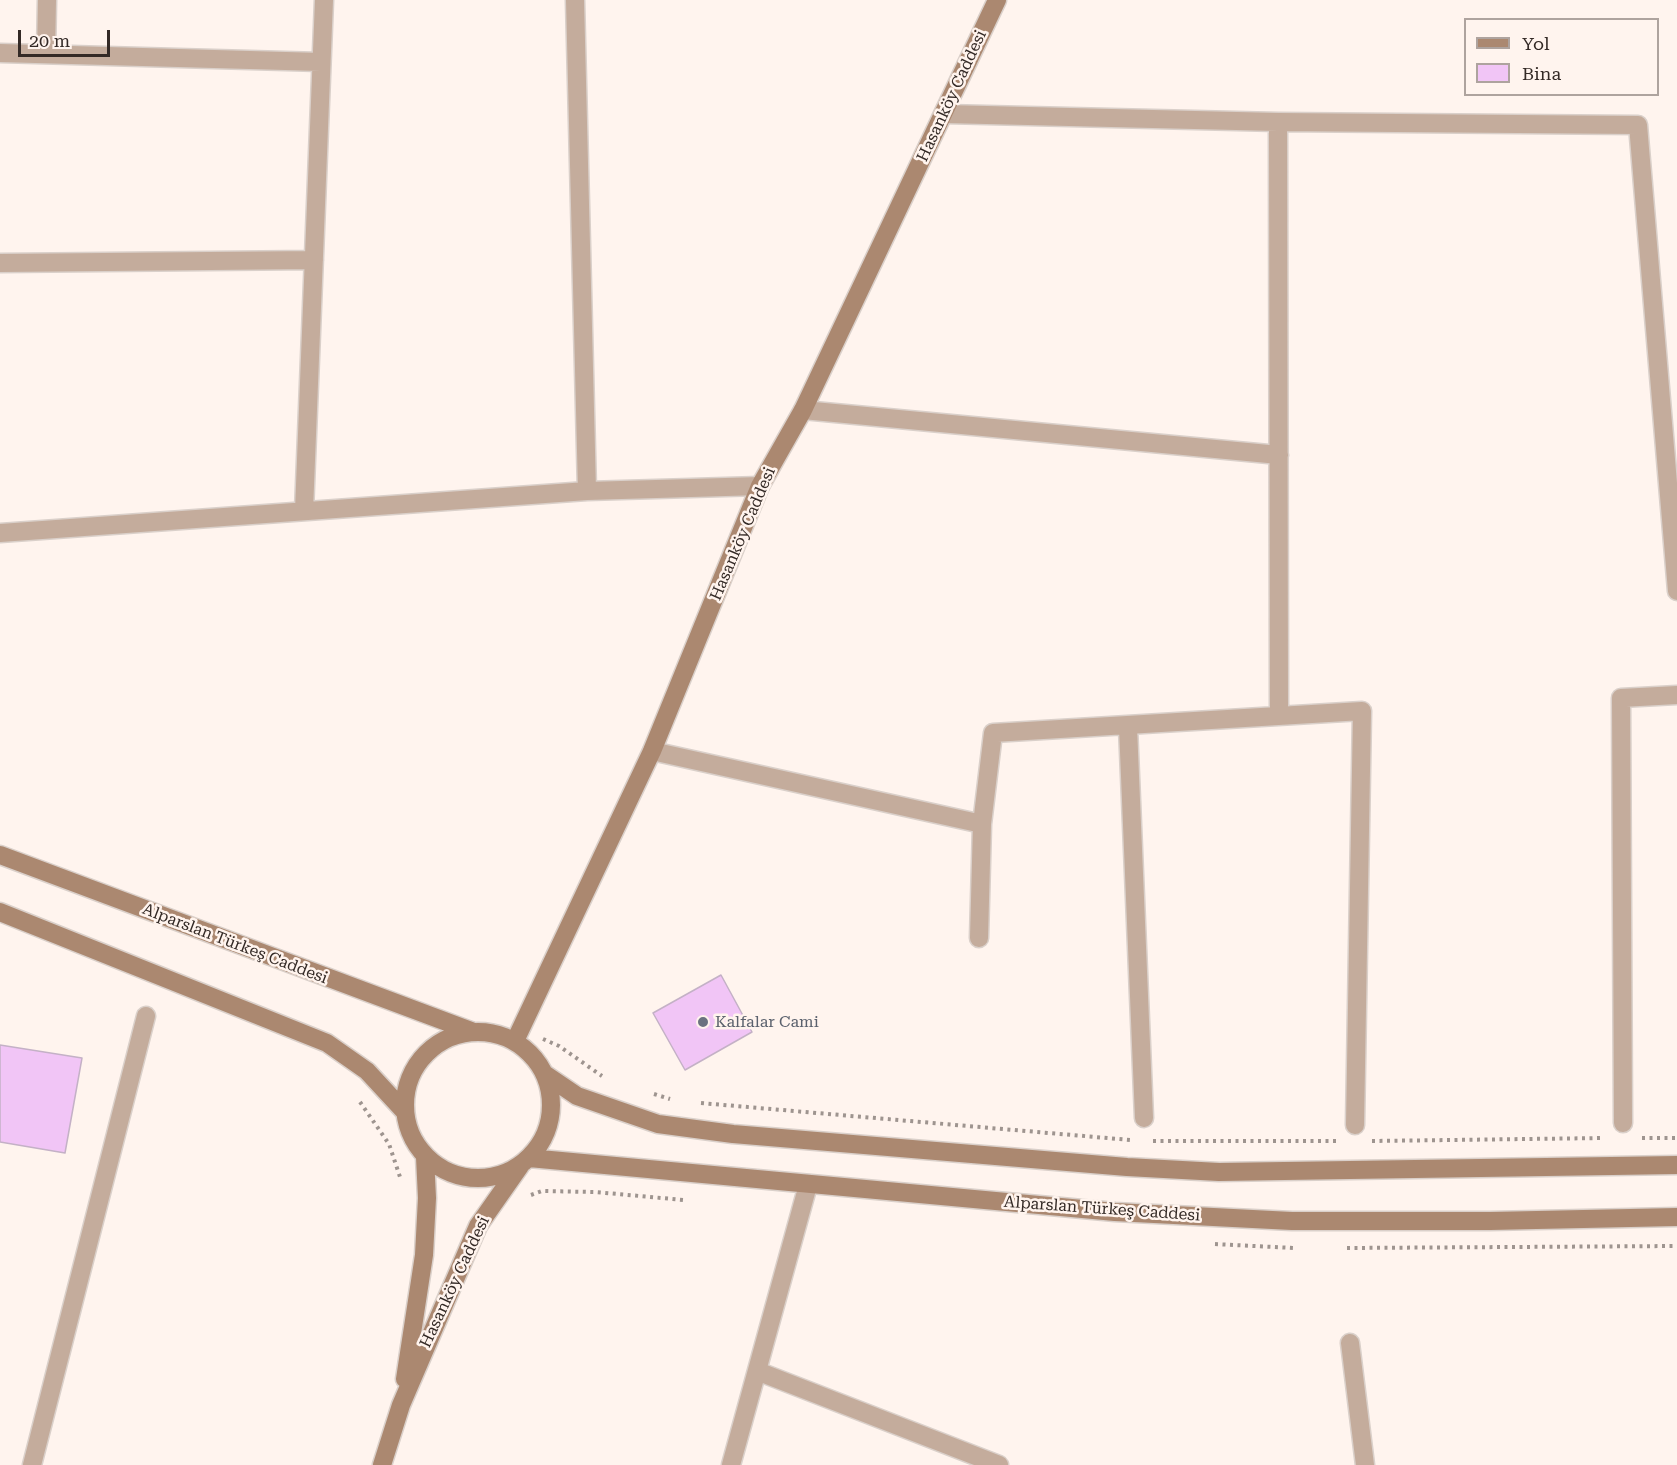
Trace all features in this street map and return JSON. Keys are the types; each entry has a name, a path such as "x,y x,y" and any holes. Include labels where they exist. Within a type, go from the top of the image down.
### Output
{"main road":[{"name":"Hasanköy Caddesi","path":"518,1035 652,751 760,486 803,410 997,0"},
{"name":"Alparslan Türkeş Caddesi","path":"0,855 471,1031"},
{"path":"0,912 327,1043 367,1071 404,1111"},
{"path":"471,1031 518,1035 546,1075 552,1099 550,1125 538,1148 524,1162 497,1176 471,1178 446,1171 425,1157 411,1136 404,1111 406,1088 415,1067 429,1049 449,1037 471,1031"},
{"path":"546,1075 577,1096 658,1124 733,1134 1127,1167 1231,1172 1677,1165"},
{"name":"Hasanköy Caddesi","path":"401,1405 424,1255 427,1198 425,1157"},
{"name":"Hasanköy Caddesi","path":"382,1465 401,1405 478,1226 524,1162"},
{"name":"Alparslan Türkeş Caddesi","path":"524,1162 1115,1212 1292,1221 1490,1221 1677,1217"}],"street":[{"path":"46,54 47,0"},
{"path":"304,511 324,0"},
{"path":"575,0 587,491"},
{"path":"0,53 321,62"},
{"path":"945,114 1278,122 1638,125 1677,591"},
{"path":"1278,122 1279,716"},
{"path":"0,263 314,260"},
{"path":"803,410 1279,455"},
{"path":"0,532 587,491 760,486"},
{"path":"1623,1123 1621,698 1677,695"},
{"path":"979,938 982,824 993,733 1128,727 1362,711 1355,1125"},
{"path":"1128,727 1144,1118"},
{"path":"652,751 982,824"},
{"path":"32,1465 146,1016"},
{"path":"731,1465 808,1185"},
{"path":"1350,1343 1365,1465"},
{"path":"757,1371 999,1465"}],"path":[{"path":"518,1035 559,1046 593,1072 611,1080"},
{"path":"649,1093 679,1101"},
{"path":"699,1102 1132,1140"},
{"path":"1367,1141 1605,1138"},
{"path":"1641,1138 1677,1138"},
{"path":"1143,1141 1343,1141"}],"building":[{"name":"Kalfalar Cami","path":"721,975 752,1032 685,1070 653,1013"},
{"path":"0,1045 82,1058 65,1153 0,1142"}],"place":[{"name":"Kalfalar Cami","path":"703,1022"}]}
